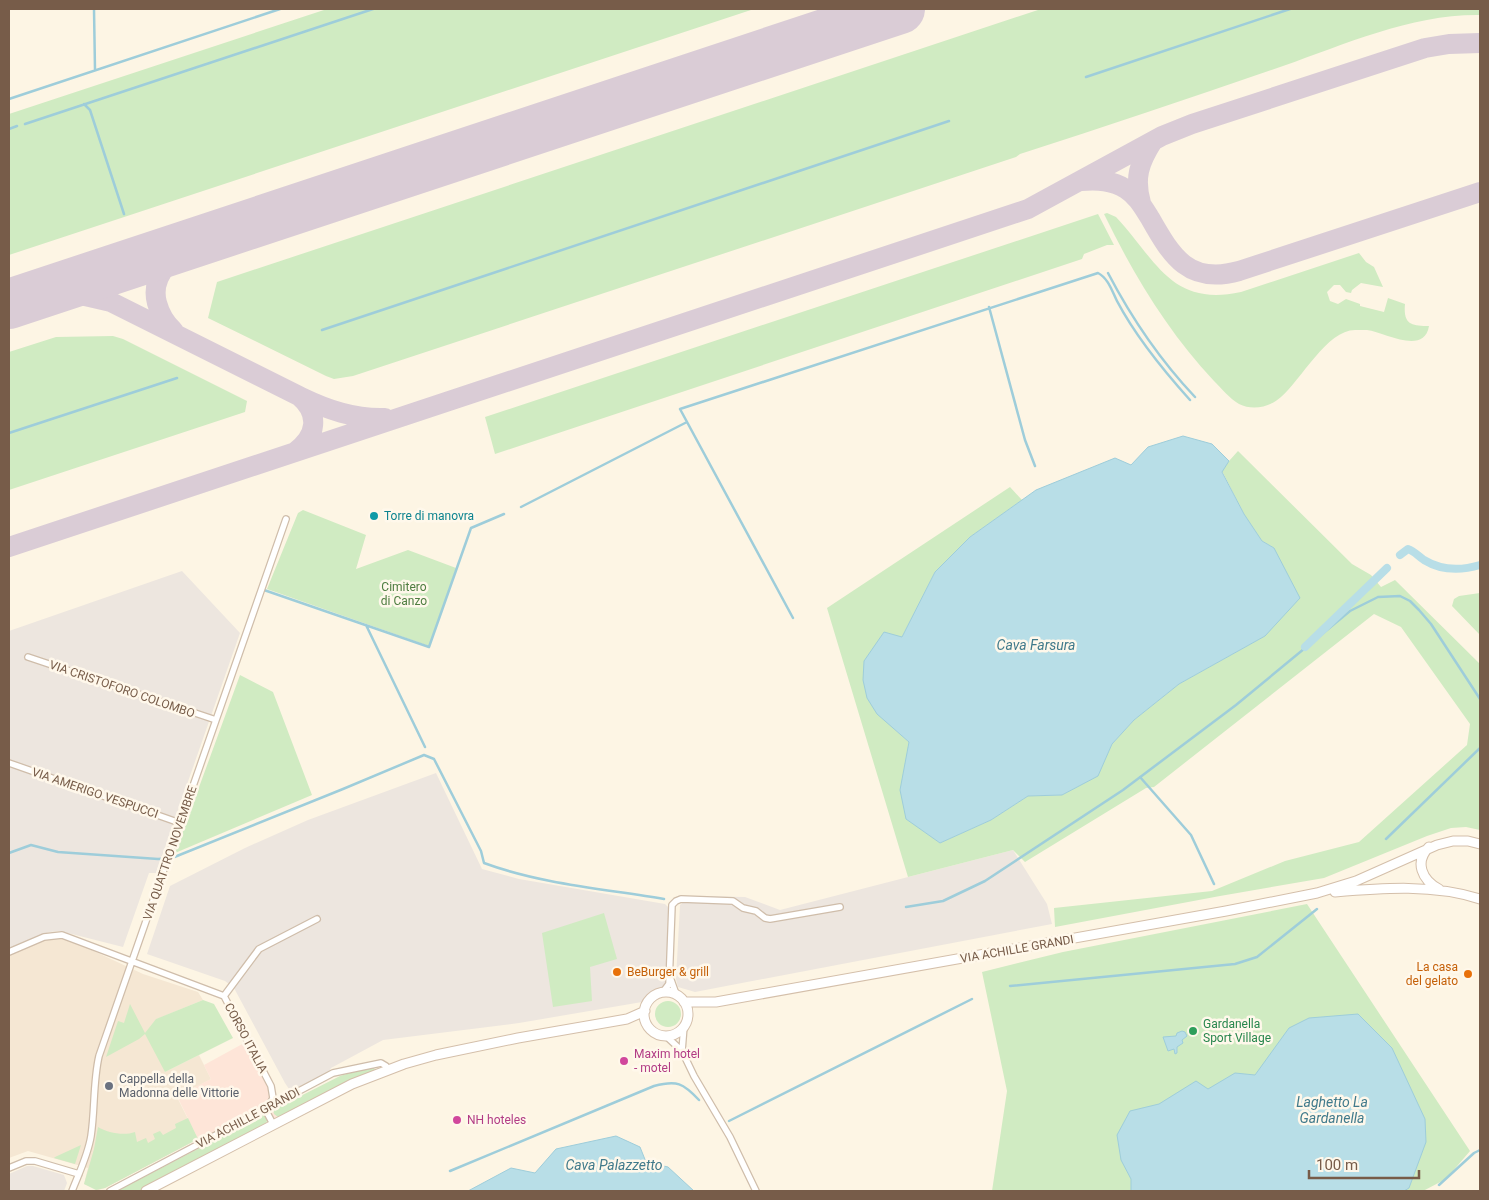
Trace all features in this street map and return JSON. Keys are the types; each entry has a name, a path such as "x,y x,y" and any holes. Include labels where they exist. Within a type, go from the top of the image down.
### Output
{"main road":[{"name":"VIA ACHILLE GRANDI","path":"684,1002 716,1002 1317,893 1356,881 1445,842 1468,841 1480,843"},
{"path":"1430,847 1422,860 1422,871 1431,885 1440,890"},
{"name":"VIA ACHILLE GRANDI","path":"1317,893 1372,889 1440,890 1480,899"},
{"name":"VIA ACHILLE GRANDI","path":"148,1191 352,1084 388,1070 436,1055 518,1038 627,1019 645,1011 650,999 663,992"},
{"path":"663,992 676,994 684,1002 688,1016 684,1026 676,1033 666,1036"},
{"name":"VIA ACHILLE GRANDI","path":"688,1016 716,1002"},
{"path":"645,1011 646,1023"},
{"name":"VIA ACHILLE GRANDI","path":"627,1019 646,1023 654,1032 666,1036"}],"street":[{"name":"VIA QUATTRO NOVEMBRE","path":"74,1191 90,1138 99,1056 286,519"},
{"name":"VIA CRISTOFORO COLOMBO","path":"28,657 216,720"},
{"name":"VIA AMERIGO VESPUCCI","path":"9,763 180,823"},
{"path":"663,992 669,984 670,977 672,904 676,900 733,901 743,908 756,911 765,918 770,919 840,907"},
{"path":"224,996 259,949 317,919"},
{"name":"CORSO ITALIA","path":"9,952 44,937 62,935 224,996 272,1086 278,1092 289,1096"},
{"path":"670,977 676,994"},
{"path":"682,1051 684,1026"},
{"path":"666,1036 682,1051 694,1076 730,1137 756,1191"},
{"name":"VIA ACHILLE GRANDI","path":"110,1191 334,1073 381,1062 388,1070"},
{"name":"CORSO ITALIA","path":"267,1108 273,1098 272,1086"},
{"path":"267,1108 273,1124"},
{"path":"9,1168 26,1161 36,1161 79,1174"}],"shaded area":[{"path":"182,571 240,633 156,873 149,873 123,947 60,931 40,935 9,948 9,631"},
{"path":"436,773 482,869 519,879 665,904 668,907 667,980 662,988 648,994 642,1002 519,1023 383,1040 331,1068 329,1072 296,1088 289,1089 234,988 225,981 147,954 170,886 245,848 308,820"},
{"path":"1013,850 1047,904 1052,924 695,992 678,987 676,979 680,905 690,896 745,897 780,910"},
{"path":"56,937 68,939 143,974 198,992 203,1000 157,1019 165,1072 199,1055 211,1079 177,1097 198,1139 98,1190 84,1184 88,1168 28,1151 9,1158 9,954 43,940"},
{"path":"246,1042 285,1116 198,1139 177,1096 211,1079 204,1065"},
{"path":"27,1166 64,1175 67,1183 64,1191 9,1191 9,1174"}],"green space":[{"path":"327,9 754,9 9,255 9,114"},
{"path":"1041,9 1480,9 1480,15 1429,19 1355,40 1185,100 1020,154 1016,157 353,376 334,379 326,376 208,318 217,282"},
{"path":"1107,213 1116,217 1168,277 1181,286 1198,293 1217,295 1241,292 1359,253 1366,262 1374,267 1383,287 1361,283 1351,293 1346,292 1340,285 1334,285 1327,292 1330,301 1338,304 1346,299 1360,304 1360,306 1384,312 1388,298 1405,304 1407,320 1410,323 1418,326 1429,326 1426,335 1420,340 1412,341 1393,338 1367,330 1345,332 1334,338 1315,357 1289,389 1277,400 1261,407 1244,406 1232,399 1214,381 1181,343 1127,259 1104,214"},
{"path":"1098,214 1114,245 1107,245 1084,254 1082,259 495,454 485,417"},
{"path":"113,336 123,339 247,401 245,412 9,490 9,352 56,337"},
{"path":"1238,451 1352,564 1371,575 1381,587 1395,580 1480,664 1480,830 1466,827 1451,828 1324,878 1055,927 1054,908 1212,891 1285,861 1359,842 1467,745 1470,724 1401,627 1374,614 1154,787 1146,788 1025,862 1013,850 908,877 827,608 1010,487 1022,500 970,537 935,572 902,637 893,728 909,742 906,765 906,818 940,843 991,820 1028,796 1062,795 1097,776 1112,744 1134,720 1179,684 1265,636 1274,548 1262,541 1244,514 1222,471"},
{"name":"Cimitero di Canzo","path":"303,510 366,535 356,569 408,550 456,568 429,646 267,589 298,513"},
{"path":"1480,593 1480,635 1452,606 1454,599 1459,596"},
{"path":"240,675 273,692 312,795 175,853"},
{"name":"Gardanella Sport Village","path":"1307,904 1470,1151 1446,1179 1423,1191 992,1191 1007,1091 982,972 1063,952"},
{"path":"604,913 617,959 590,967 592,1001 553,1007 542,933"},
{"path":"203,1000 214,1004 233,1038 165,1072 145,1034 106,1057 118,1021 124,1023 130,1004 145,1033 156,1019"},
{"path":"668,1001 677,1005 681,1014 677,1023 668,1027 659,1023 655,1014 659,1005"},
{"path":"373,1066 375,1070 278,1117 274,1114 273,1110 340,1076"},
{"path":"263,1115 268,1119 266,1123 139,1191 117,1191"},
{"path":"188,1118 198,1139 105,1188 96,1190 84,1184 98,1127 116,1133 126,1134 135,1132 137,1142 146,1138 148,1143 155,1139 153,1134 160,1131 163,1135 176,1128 175,1124"},
{"path":"81,1145 75,1164 54,1158 55,1157"}],"water":[{"name":"Cava Farsura","path":"1183,436 1212,444 1229,461 1222,472 1244,514 1262,541 1274,548 1300,598 1265,636 1179,684 1134,720 1112,744 1098,776 1062,795 1028,796 991,820 940,843 906,819 900,790 909,742 877,714 867,698 863,680 864,661 884,632 902,637 935,572 970,537 1036,490 1115,458 1131,465 1148,447"},
{"name":"Laghetto La Gardanella","path":"1358,1014 1392,1048 1425,1119 1426,1142 1409,1188 1404,1191 1131,1191 1131,1179 1121,1160 1117,1135 1130,1111 1159,1104 1196,1081 1208,1089 1235,1073 1255,1075 1289,1028 1309,1018"},
{"path":"1182,1031 1187,1036 1182,1040 1183,1043 1177,1047 1177,1053 1175,1054 1174,1049 1168,1051 1163,1037 1176,1036 1177,1033"},
{"name":"Cava Palazzetto","path":"616,1136 640,1147 646,1162 668,1167 694,1191 468,1191 511,1168 535,1173 556,1149"}],"waterway":[{"path":"94,9 95,70"},
{"path":"9,99 280,9"},
{"path":"25,124 373,9"},
{"path":"1086,77 1290,9"},
{"path":"84,104 90,110 124,214"},
{"path":"322,330 949,121"},
{"path":"9,129 17,126"},
{"path":"793,618 680,409 1098,273 1107,281 1124,314 1141,340 1190,400"},
{"path":"1108,273 1147,338 1195,397"},
{"path":"989,307 1025,440 1035,466"},
{"path":"9,433 177,378"},
{"path":"521,507 687,422"},
{"path":"264,590 429,647 471,528 504,514"},
{"path":"1400,555 1408,549 1431,564 1451,569 1480,565"},
{"path":"1305,647 1387,568"},
{"path":"906,907 943,901 985,881 1123,790 1236,705 1350,611 1378,597 1400,596 1410,601 1431,624 1480,699"},
{"path":"366,625 425,747"},
{"path":"1386,839 1480,748"},
{"path":"9,853 31,845 58,852 158,859 172,858 424,755 434,759 481,851 484,863 550,881 664,899"},
{"path":"1140,777 1191,835 1214,884"},
{"path":"1010,986 1235,964 1257,957 1317,909"},
{"path":"729,1121 972,999"},
{"path":"450,1171 654,1086 668,1083 679,1084 699,1100"},
{"path":"1439,1185 1474,1153 1480,1150"}],"taxiway":[{"path":"889,12 897,9"},
{"path":"9,547 1028,209 1162,136 1192,124 1425,48 1449,44 1480,43"},
{"path":"1141,203 1138,186 1139,171 1144,156 1153,141"},
{"path":"1081,181 1110,182 1130,192 1137,198 1175,256 1195,271 1207,274 1239,271 1480,192"},
{"path":"173,330 161,315 158,307 157,283 166,266 199,241"},
{"path":"29,297 85,296 111,302 299,396 310,410 313,417 313,425 308,439 295,452"},
{"path":"301,397 342,413 363,417 385,418"}],"runway":[{"path":"9,304 900,9"}],"place":[{"name":"Torre di manovra","path":"374,516"},
{"name":"BeBurger & grill","path":"617,972"},
{"name":"La casa del gelato","path":"1468,974"},
{"name":"Gardanella Sport Village","path":"1193,1031"},
{"name":"Maxim hotel - motel","path":"624,1061"},
{"name":"Cappella della Madonna delle Vittorie","path":"109,1086"},
{"name":"NH hoteles","path":"457,1120"}]}
